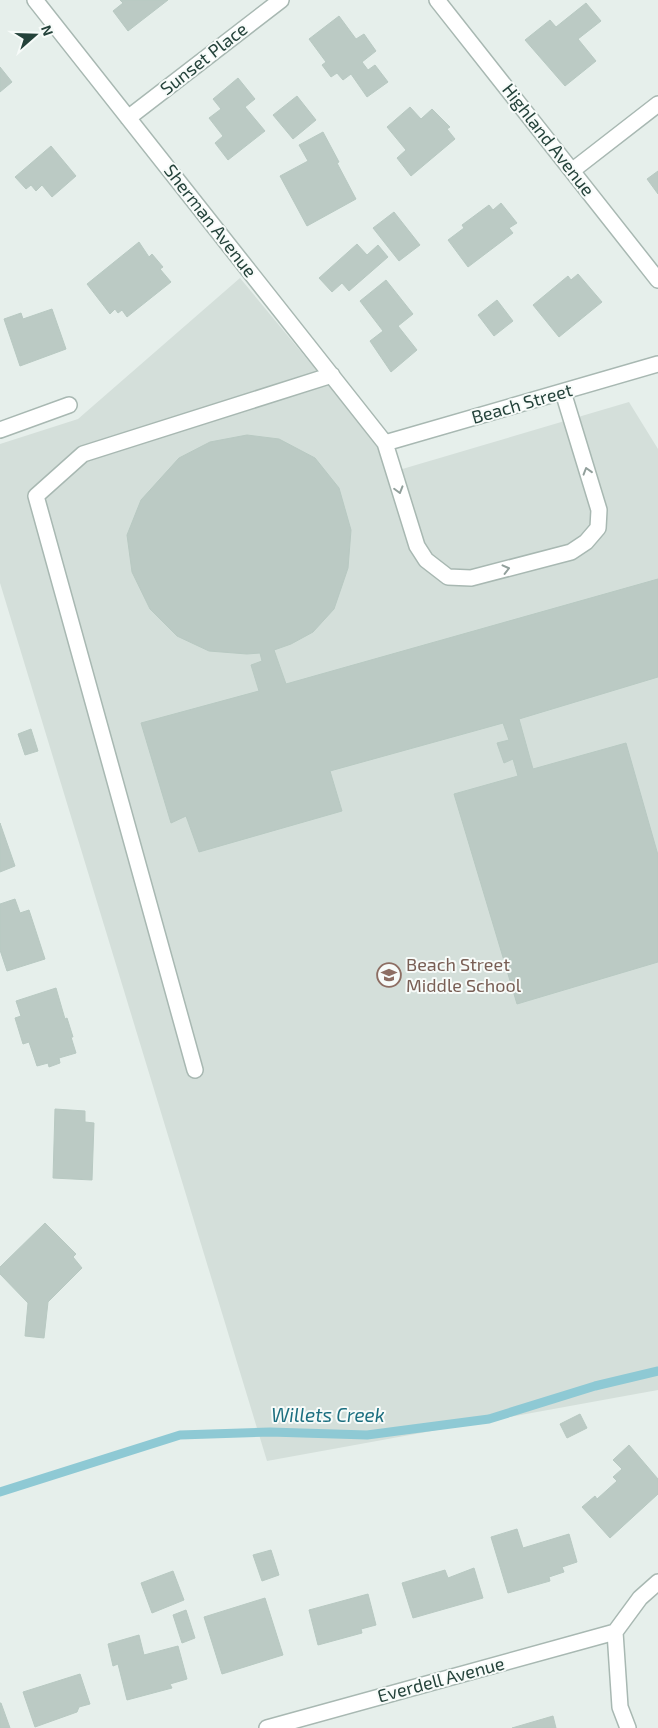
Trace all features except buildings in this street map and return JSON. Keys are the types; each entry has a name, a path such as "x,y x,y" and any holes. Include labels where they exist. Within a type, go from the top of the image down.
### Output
{"street":[{"name":"Sherman Avenue","path":"35,0 385,443"},
{"name":"Sunset Place","path":"128,118 281,0"},
{"name":"Highland Avenue","path":"437,0 658,280"},
{"path":"573,170 658,104"},
{"name":"Beach Street","path":"385,443 658,364"},
{"path":"196,1070 36,496 83,454 332,375"},
{"path":"385,443 417,546 426,560 448,577 471,578 571,552 586,542 598,528 599,510 563,392"},
{"path":"0,430 69,405"},
{"path":"628,1728 620,1707 615,1632 640,1598 658,1582"},
{"name":"Everdell Avenue","path":"267,1728 615,1632"}],"shaded area":[{"name":"Beach Street Middle School","path":"240,278 399,470 629,402 658,449 658,1390 267,1461 0,583 0,444 78,419"}],"waterway":[{"name":"Willets Creek","path":"0,1492 180,1435 270,1432 367,1435 489,1419 595,1386 658,1371"}],"place":[{"name":"Beach Street Middle School","path":"389,975"}]}
